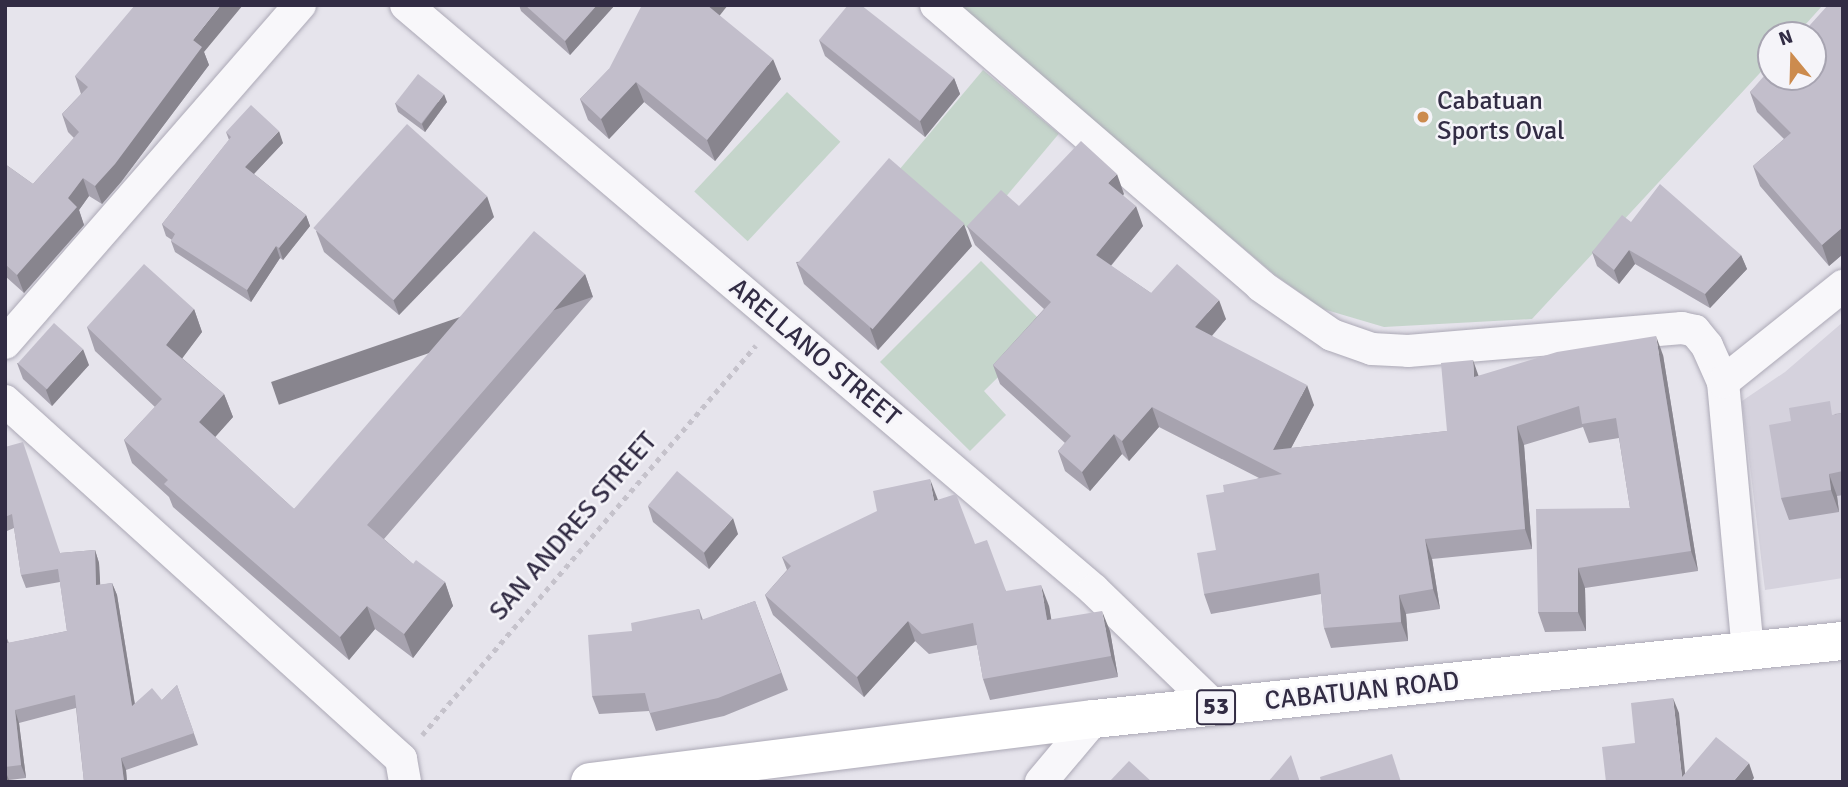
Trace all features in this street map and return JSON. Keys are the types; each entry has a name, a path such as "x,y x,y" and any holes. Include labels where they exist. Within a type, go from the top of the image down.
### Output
{"highway":[{"name":"CABATUAN ROAD","path":"590,782 1094,719 1843,641"}],"street":[{"path":"5,343 300,5"},
{"name":"ARELLANO STREET","path":"406,5 1094,590 1216,708"},
{"path":"936,5 1261,286 1332,335 1373,349 1408,351 1682,328 1695,331 1707,346 1723,382 1748,651"},
{"path":"1723,382 1843,286"},
{"path":"5,401 403,771"},
{"path":"1041,782 1094,719"}],"path":[{"name":"SAN ANDRES STREET","path":"403,771 777,321"}],"shaded area":[{"name":"Cabatuan Sports Oval","path":"956,5 1823,5 1809,21 1757,21 1757,76 1532,319 1384,327 1323,309 1275,275"},
{"path":"983,70 1059,134 975,234 899,170"},
{"path":"787,92 840,142 748,241 694,191"},
{"path":"981,261 1048,328 984,391 1006,415 970,451 880,362"},
{"path":"1843,322 1843,578 1765,590 1742,401 1785,372"}],"building":[{"path":"135,5 221,5 193,40 202,47 115,164 95,186 83,178 68,198 77,207 17,275 5,264 5,164 33,184 79,132 62,114 88,87 75,76"},
{"path":"525,5 597,5 565,41"},
{"path":"642,5 707,5 773,59 707,140 636,82 601,119 580,99 609,69"},
{"path":"848,5 861,5 954,78 920,121 819,40"},
{"path":"1828,5 1843,5 1843,227 1822,245 1753,166 1791,133 1750,92 1757,84 1757,91 1827,91 1827,21 1814,21"},
{"path":"418,74 444,94 421,123 395,103"},
{"path":"251,105 279,131 245,167 306,215 279,248 276,246 247,290 171,241 175,234 162,224 231,137 226,132"},
{"path":"407,124 487,196 394,300 313,228"},
{"path":"1081,141 1117,174 1108,183 1136,206 1096,255 1151,293 1177,264 1219,300 1195,327 1307,385 1273,450 1447,431 1441,363 1473,360 1474,377 1557,352 1656,336 1691,551 1578,568 1578,612 1538,612 1536,509 1630,508 1616,418 1582,424 1579,406 1517,426 1525,529 1425,539 1433,589 1399,595 1401,622 1324,628 1319,573 1204,594 1197,553 1216,550 1206,495 1224,492 1223,485 1282,474 1152,407 1122,441 1114,434 1082,472 1058,451 1071,436 993,365 1051,302 967,226 1001,190 1019,206"},
{"path":"889,158 964,224 873,329 797,264"},
{"path":"1660,184 1741,255 1705,294 1629,250 1614,270 1592,252 1622,215 1631,222"},
{"path":"534,231 585,274 367,525 413,564 416,560 445,582 404,634 367,606 340,637 164,484 168,480 124,440 162,399 87,327 144,264 194,309 166,345 224,394 199,422 294,509"},
{"path":"54,323 83,349 47,389 18,363"},
{"path":"1830,401 1832,415 1843,413 1843,471 1829,474 1831,490 1781,498 1769,425 1791,421 1789,408"},
{"path":"23,442 60,553 95,550 96,585 112,583 132,706 152,688 162,700 177,685 194,733 121,758 124,781 84,782 75,695 15,710 21,765 5,767 5,634 7,643 67,631 58,569 21,575 12,514 5,517 5,447"},
{"path":"677,471 733,518 704,552 648,505"},
{"path":"930,479 934,501 956,494 975,544 987,540 1006,591 1041,585 1047,620 1102,611 1111,656 983,679 973,623 922,634 908,621 857,677 765,595 791,566 782,557 877,511 873,491"},
{"path":"755,601 781,673 718,698 650,713 645,693 592,696 588,635 632,631 631,623 699,609 701,620"},
{"path":"1673,698 1682,777 1716,737 1749,763 1733,782 1606,782 1602,747 1635,743 1631,703"},
{"path":"1392,754 1401,782 1321,782 1320,777"},
{"path":"1291,755 1300,782 1268,782"},
{"path":"1129,761 1152,782 1109,782"}],"place":[{"name":"Cabatuan Sports Oval","path":"1423,117"}]}
